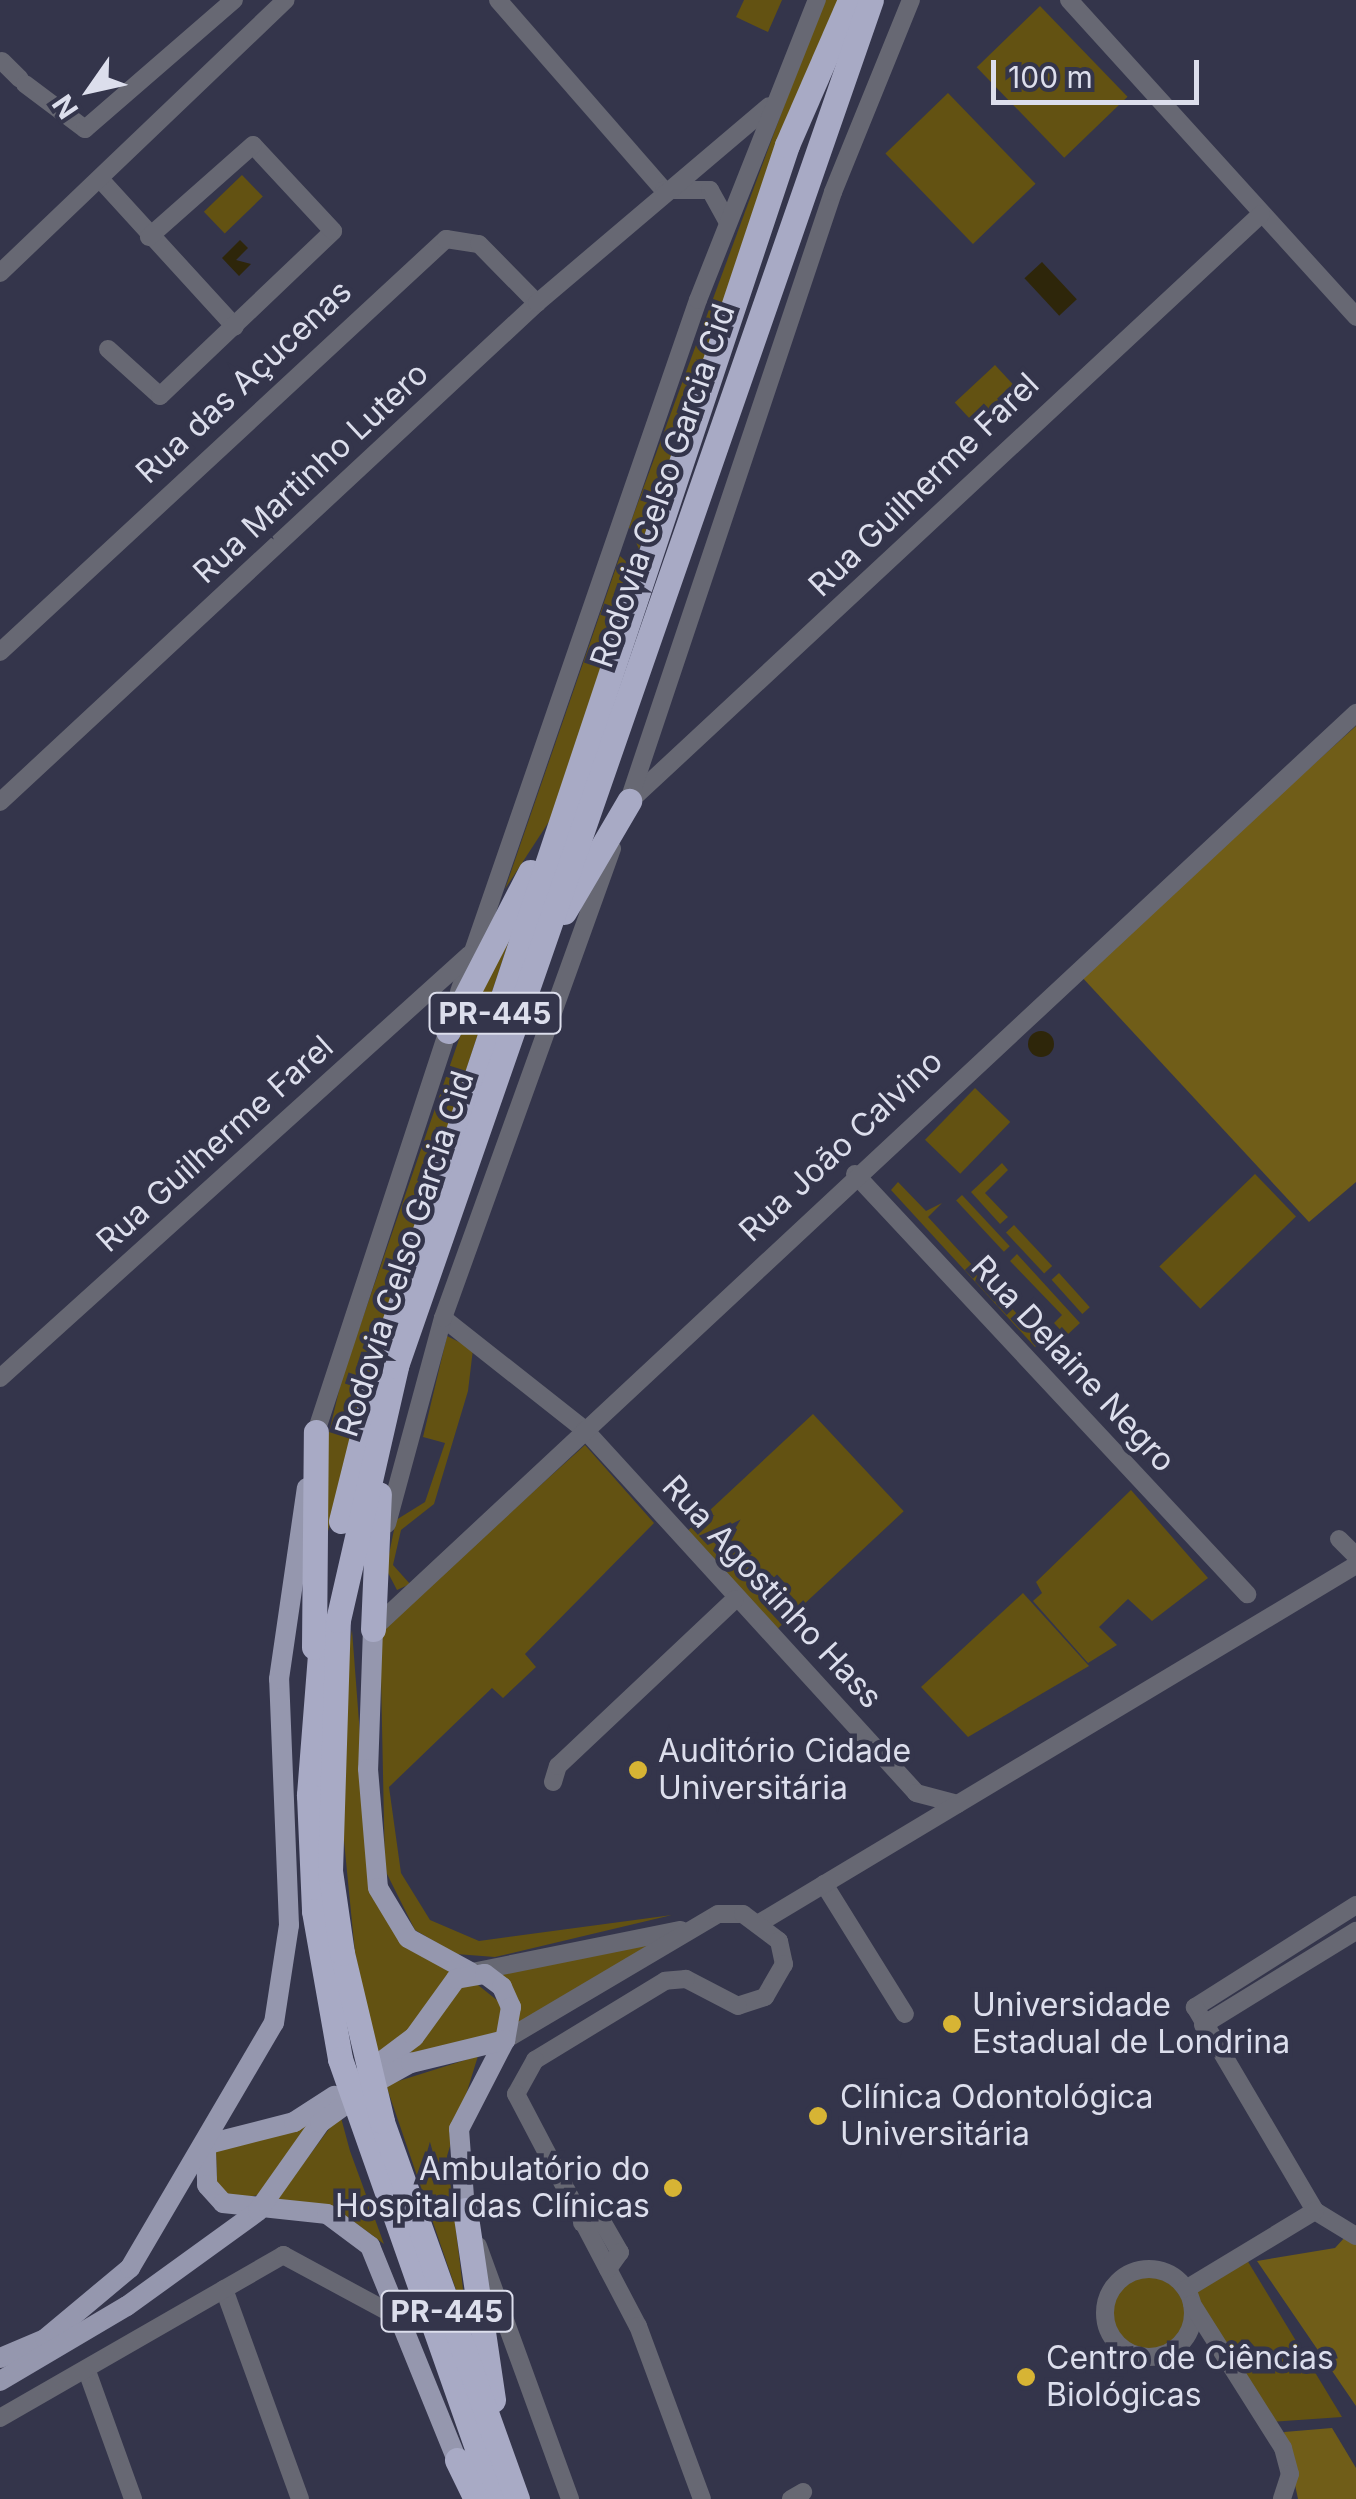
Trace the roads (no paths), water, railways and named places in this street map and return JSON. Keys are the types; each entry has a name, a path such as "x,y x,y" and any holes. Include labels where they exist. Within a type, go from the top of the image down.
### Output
{"highway":[{"name":"Rodovia Celso Garcia Cid","path":"496,2499 370,2125 314,1911 314,1690 354,1456 559,825 787,145 850,0"},
{"name":"Rodovia Celso Garcia Cid","path":"351,2051 330,1871 331,1722 338,1620 396,1366 871,0"},
{"path":"536,960 630,801"},
{"path":"448,1031 559,825"},
{"path":"374,1629 373,1542 396,1366"},
{"path":"314,1690 316,1432"},
{"name":"Rodovia Celso Garcia Cid","path":"370,2125 517,2499"},
{"path":"465,2210 504,2464"},
{"path":"457,2460 474,2499"}],"main road":[{"name":"Rodovia Celso Garcia Cid","path":"0,2358 45,2339 130,2268 264,2048 288,1958 276,1717 316,1432"},
{"name":"Rodovia Celso Garcia Cid","path":"374,1629 368,1769 378,1888 408,1938 506,1994 506,2040"},
{"path":"258,2211 214,2196 204,2172 208,2144 302,2118 403,2048 445,1989 470,1972"},
{"path":"465,2210 459,2129 506,2040"},
{"path":"0,2381 128,2306 258,2211 320,2123 378,2081 411,2063 506,2040"},
{"name":"PR-445","path":"258,2211 303,2209 352,2227 380,2261 408,2323 457,2460"}],"street":[{"path":"12,77 83,130 234,0"},
{"path":"0,273 286,0"},
{"path":"498,0 664,190 710,190 727,220"},
{"name":"Rodovia Celso Garcia Cid","path":"316,1432 448,1031 469,954 727,220 816,0"},
{"name":"Rodovia Celso Garcia Cid","path":"374,1629 390,1506 443,1318 630,801 833,192 911,0"},
{"path":"1069,0 1356,317"},
{"name":"Rua Martinho Lutero","path":"0,802 537,303 664,190 770,106"},
{"path":"108,349 160,396 333,234 265,154 246,148 149,238"},
{"path":"100,179 149,238 235,326"},
{"name":"Rua Guilherme Farel","path":"630,801 1261,214"},
{"name":"Rua das Açucenas","path":"0,652 446,240 479,244 537,303"},
{"name":"Rua João Calvino","path":"374,1629 855,1174 1356,713"},
{"name":"Rua Guilherme Farel","path":"0,1378 469,954"},
{"name":"Rua Delaine Negro","path":"855,1174 1247,1594"},
{"name":"Rua Agostinho Hass","path":"443,1318 585,1430 916,1793 958,1804"},
{"path":"1339,1539 1356,1556"},
{"path":"506,2040 718,1914 761,1922 1356,1565"},
{"path":"553,1782 558,1766 736,1599"},
{"path":"824,1884 905,2014"},
{"path":"1356,1905 1202,1999 1203,2025 1315,2211 1356,2236"},
{"path":"702,2499 654,2362 608,2269 620,2252 603,2223 582,2223 522,2116 522,2076 670,1979 738,2006 765,1997 784,1964 761,1922"},
{"path":"470,1972 692,1929"},
{"path":"1203,2025 1356,1931"},
{"path":"465,2210 570,2499"},
{"path":"1282,2499 1290,2474 1283,2448 1189,2296 1158,2270 1126,2275 1106,2301 1108,2330 1127,2352 1155,2358 1183,2342 1189,2296 1315,2211"},
{"path":"0,2418 283,2255 408,2323"},
{"path":"224,2288 300,2499"},
{"path":"87,2371 133,2499"}],"place":[{"name":"Auditório Cidade Universitária","path":"638,1770"},
{"name":"Universidade Estadual de Londrina","path":"952,2024"},
{"name":"Clínica Odontológica Universitária","path":"818,2116"},
{"name":"Ambulatório do Hospital das Clínicas","path":"673,2188"},
{"name":"Centro de Ciências Biológicas","path":"1026,2377"}]}
